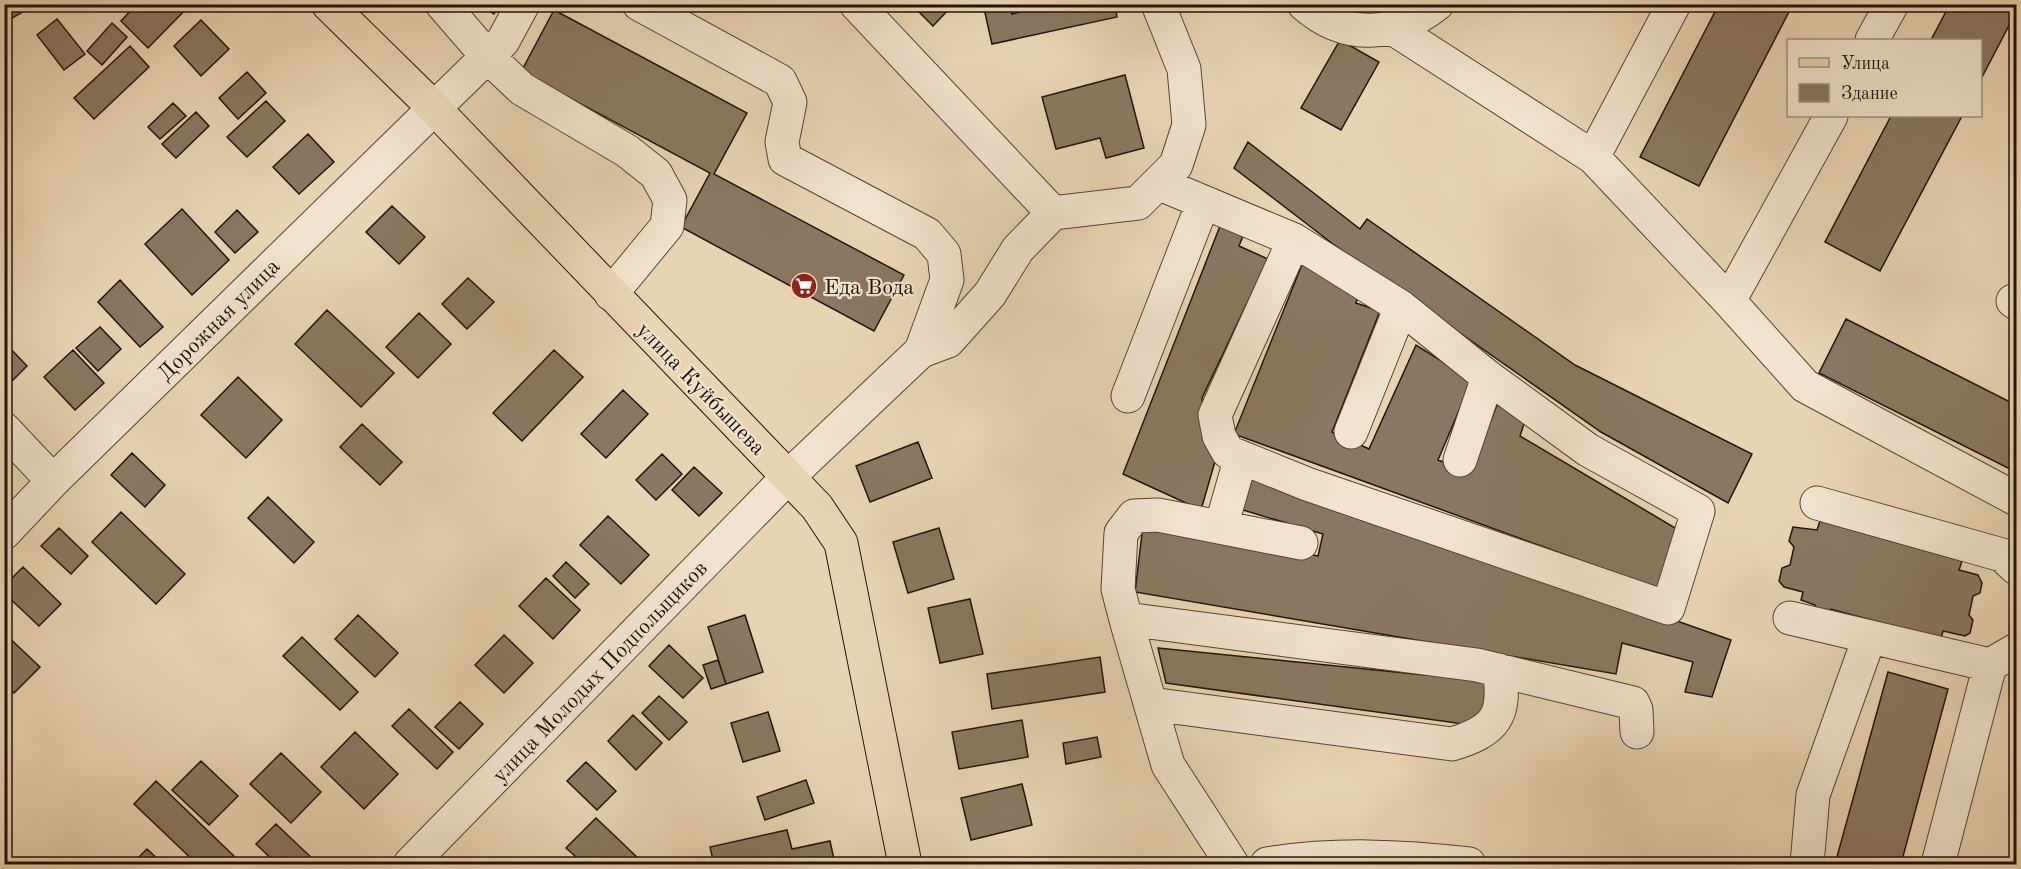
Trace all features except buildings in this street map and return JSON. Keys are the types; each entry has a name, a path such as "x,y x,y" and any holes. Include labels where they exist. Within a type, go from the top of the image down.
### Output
{"main road":[{"name":"улица Куйбышева","path":"328,4 433,107 817,507 841,543 905,864"}],"street":[{"path":"442,4 487,56 522,89 627,151 656,174 670,200 667,226 611,294"},
{"name":"Дорожная улица","path":"4,533 433,107 503,41 524,4"},
{"path":"639,4 780,81 790,102 782,142 785,159 927,234 944,254 947,280 921,351"},
{"path":"856,4 1053,213"},
{"path":"921,351 948,341 990,294 1018,249 1053,213 1138,203 1176,165 1189,125 1184,69 1158,4"},
{"path":"1304,4 1319,17 1352,29 1394,29 1437,4"},
{"path":"1593,157 1674,4"},
{"path":"1873,39 1892,4"},
{"path":"1394,29 1593,157 1729,301 1805,386 2016,499"},
{"path":"1729,301 1830,117"},
{"path":"1158,183 1294,240 1401,308 1488,377 1588,450 1698,511 1668,608 1307,484 1228,452 1219,436 1215,415 1294,240"},
{"path":"1128,396 1203,203"},
{"path":"1351,432 1401,308"},
{"name":"улица Молодых Подпольщиков","path":"410,864 788,477 921,351"},
{"path":"1460,460 1488,377"},
{"path":"4,429 53,482"},
{"path":"1221,527 1241,457"},
{"path":"1817,503 2002,555 2016,568"},
{"path":"1232,864 1168,765 1119,589 1121,533 1134,516 1158,515 1301,543"},
{"path":"1790,618 1869,638 2003,658 1938,864"},
{"path":"1126,620 1477,664 1633,703 1636,710 1637,732"},
{"path":"1807,864 1813,795 1869,638"},
{"path":"1150,704 1452,744 1477,737 1494,724 1501,704 1502,688 1499,670"},
{"path":"1267,864 1308,858 1398,856 1469,864"}],"place":[{"name":"Еда Вода","path":"804,286"}]}
